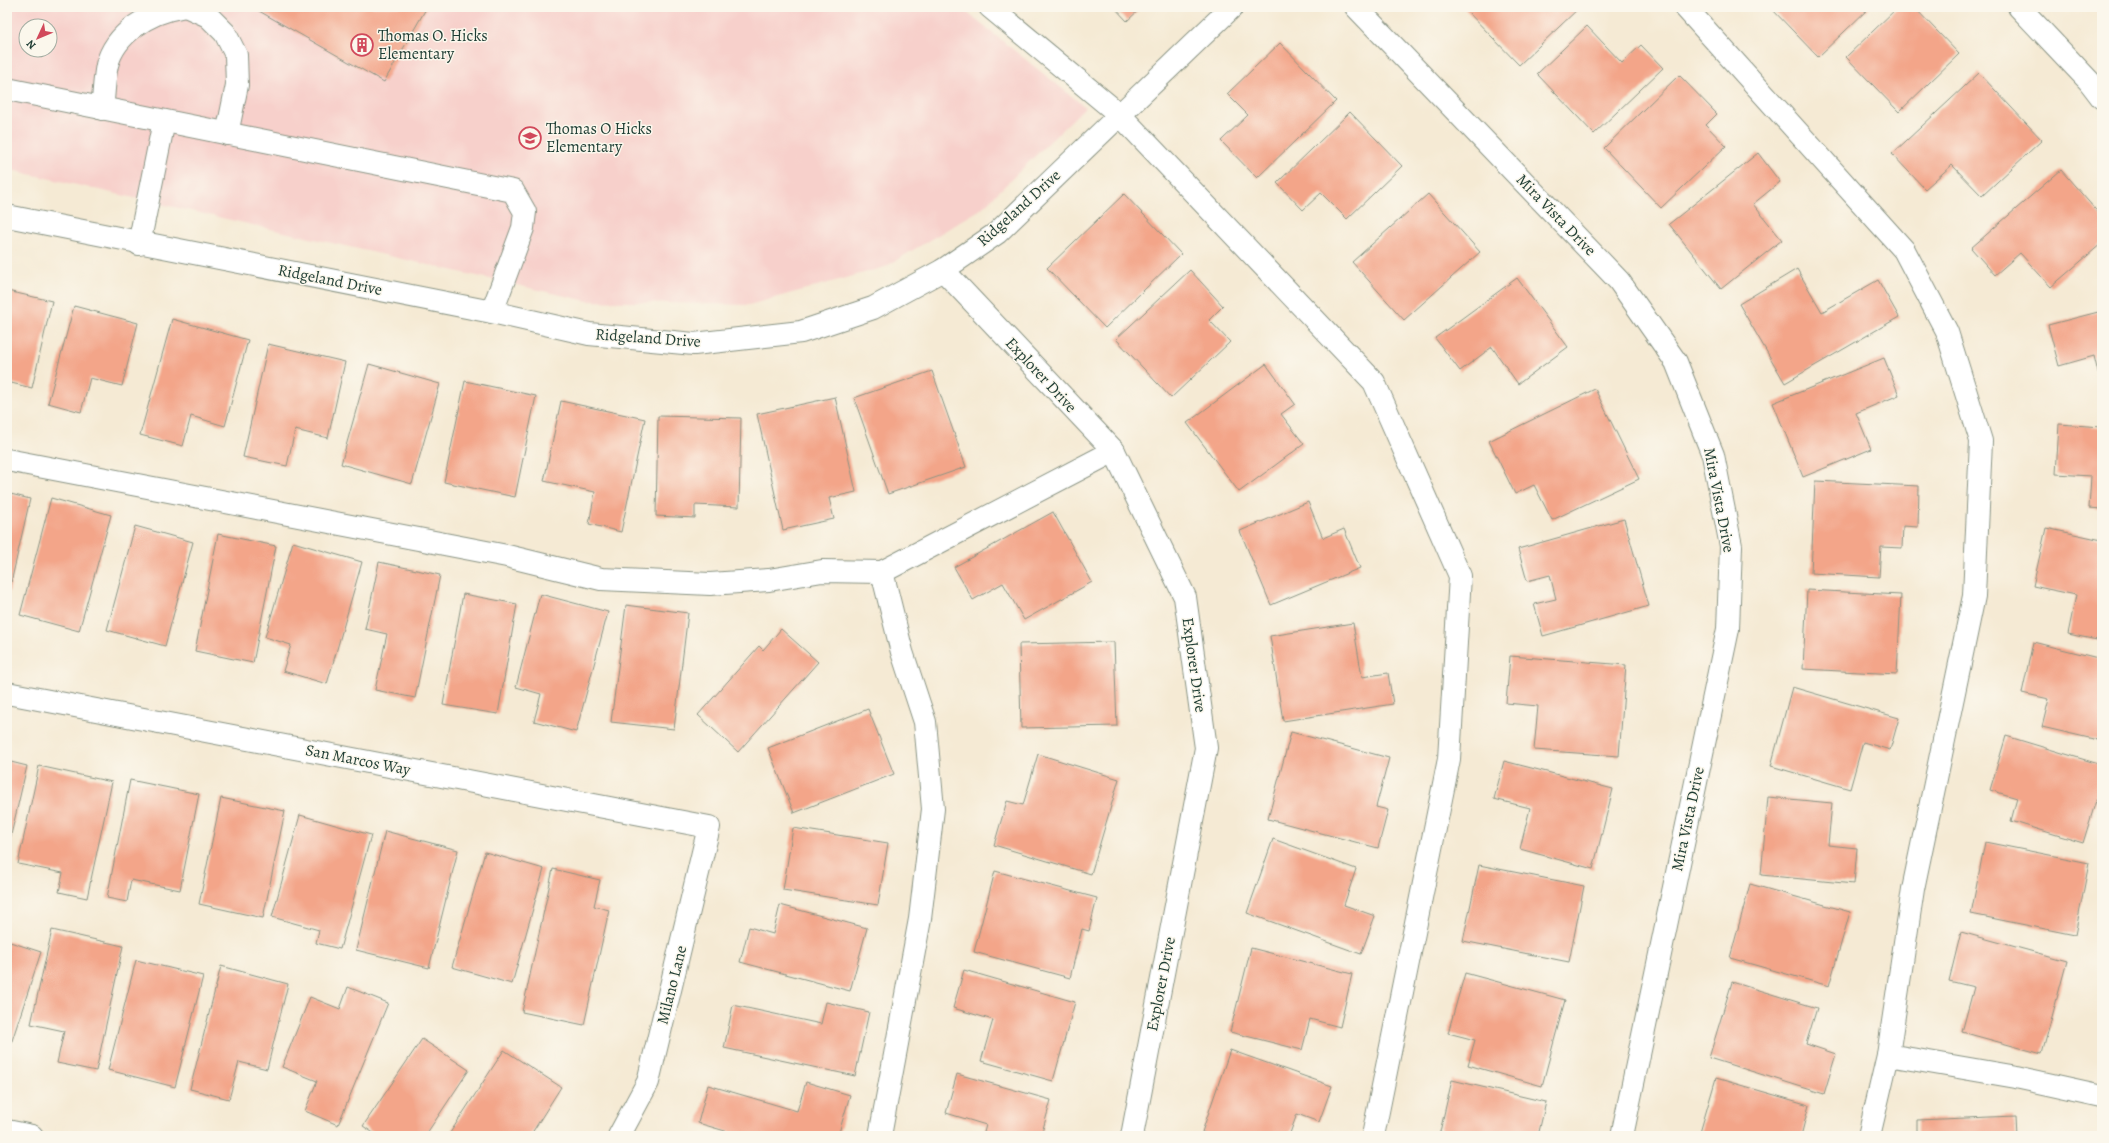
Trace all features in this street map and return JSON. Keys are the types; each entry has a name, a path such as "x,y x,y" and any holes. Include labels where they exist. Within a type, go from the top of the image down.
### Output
{"street":[{"path":"102,109 107,65 116,45 148,18 164,10 181,7"},
{"path":"188,7 208,16 225,33 236,55 237,85 227,134"},
{"path":"990,7 1120,115 1374,382 1460,576 1449,759 1373,1136"},
{"name":"Ridgeland Drive","path":"7,216 139,244 492,312 589,334 694,344 800,332 873,308 943,270 996,233 1232,7"},
{"name":"Mira Vista Drive","path":"1356,7 1619,281 1676,362 1712,455 1731,546 1728,630 1622,1136"},
{"path":"1685,7 1904,250 1947,332 1981,441 1974,596 1913,889 1888,1055 1869,1136"},
{"path":"2019,7 2089,81 2102,98"},
{"path":"7,89 513,191 525,212 523,228 492,312"},
{"path":"139,244 164,121"},
{"name":"Explorer Drive","path":"943,270 1114,451 1185,597 1206,748 1132,1136"},
{"path":"7,460 499,555 601,579 710,584 769,580 822,571 882,572 1114,451"},
{"path":"880,1136 920,919 932,809 924,722 902,652 882,572"},
{"name":"San Marcos Way","path":"7,693 710,827"},
{"name":"Milano Lane","path":"619,1136 648,1082 710,827"},
{"path":"1888,1055 2016,1077 2102,1096"},
{"path":"7,1131 32,1136"}],"shaded area":[{"name":"Thomas O Hicks Elementary","path":"7,7 960,7 1085,107 981,209 885,267 749,305 587,301 7,169"}],"building":[{"name":"Thomas O. Hicks Elementary","path":"252,7 427,7 384,82"},
{"path":"1114,7 1142,7 1127,21"},
{"path":"1467,7 1580,7 1519,65 1465,9"},
{"path":"1770,7 1870,7 1818,57"},
{"path":"1898,7 1914,7 1959,54 1899,112 1846,57"},
{"path":"1587,26 1622,63 1641,45 1663,68 1594,134 1537,74"},
{"path":"1280,43 1336,101 1257,178 1221,141 1248,115 1227,94"},
{"path":"1979,73 2042,140 1982,196 1952,165 1925,189 1892,154"},
{"path":"1679,75 1717,114 1706,125 1726,146 1661,208 1604,148"},
{"path":"1350,112 1402,166 1347,219 1321,193 1303,210 1277,183"},
{"path":"1758,153 1780,182 1753,204 1782,240 1721,289 1669,224"},
{"path":"2061,170 2102,217 2102,243 2051,287 2020,253 1995,275 1971,248"},
{"path":"1124,194 1181,254 1105,328 1047,268"},
{"path":"1428,194 1480,252 1404,320 1352,262"},
{"path":"1797,269 1822,312 1878,280 1899,317 1785,383 1739,304"},
{"path":"1190,270 1223,306 1209,320 1230,342 1171,398 1116,339"},
{"path":"1517,278 1568,347 1518,384 1492,347 1460,371 1435,338"},
{"path":"7,291 52,301 32,388 7,382"},
{"path":"74,306 138,323 122,386 90,378 81,412 48,403"},
{"path":"2102,311 2101,385 2094,356 2059,366 2048,325"},
{"path":"172,319 248,340 225,426 191,416 183,446 140,435"},
{"path":"268,344 345,362 328,438 295,430 287,466 243,457"},
{"path":"1884,358 1899,395 1856,413 1871,449 1803,477 1773,403"},
{"path":"369,364 440,384 412,484 341,464"},
{"path":"1266,364 1295,404 1281,414 1304,444 1239,492 1187,423"},
{"path":"932,371 966,467 888,494 854,398"},
{"path":"465,381 536,396 515,497 444,482"},
{"path":"1595,389 1639,479 1552,520 1534,485 1515,494 1489,441"},
{"path":"835,397 856,492 829,498 834,519 783,530 757,414"},
{"path":"561,401 645,419 621,532 589,524 595,492 544,481"},
{"path":"658,416 741,418 739,507 695,505 695,518 656,516"},
{"path":"2059,424 2102,427 2102,509 2089,508 2091,476 2056,474"},
{"path":"1815,481 1919,486 1918,527 1903,526 1902,548 1881,547 1879,577 1811,573"},
{"path":"7,493 30,499 8,596 7,596"},
{"path":"51,498 111,515 79,631 20,615"},
{"path":"1308,502 1323,538 1344,529 1360,568 1271,605 1240,531"},
{"path":"1053,512 1092,582 1024,620 1003,583 973,600 954,567"},
{"path":"1624,519 1649,606 1543,636 1534,604 1556,599 1550,575 1527,581 1518,549"},
{"path":"135,526 193,542 165,646 107,630"},
{"path":"2046,528 2102,540 2102,641 2068,634 2076,595 2033,586"},
{"path":"218,534 276,546 253,663 195,651"},
{"path":"293,542 362,562 327,684 283,671 291,645 265,637"},
{"path":"379,562 440,575 415,698 375,690 387,634 365,629"},
{"path":"1807,590 1901,595 1897,674 1803,669"},
{"path":"463,594 517,604 498,714 443,705"},
{"path":"540,594 608,612 576,732 534,721 541,694 516,687"},
{"path":"626,605 688,613 674,729 611,722"},
{"path":"1353,623 1362,677 1388,673 1393,704 1283,721 1270,636"},
{"path":"781,629 818,662 738,752 698,715 759,646 763,650"},
{"path":"1114,642 1117,726 1021,728 1019,644"},
{"path":"2033,642 2102,659 2102,741 2042,727 2049,699 2022,693"},
{"path":"1510,656 1626,665 1619,756 1534,750 1538,706 1506,703"},
{"path":"1792,687 1899,718 1890,750 1863,742 1850,789 1771,766"},
{"path":"868,709 894,774 794,813 768,748"},
{"path":"1291,732 1389,758 1376,807 1388,810 1378,848 1268,819"},
{"path":"2006,736 2102,765 2102,781 2083,843 2011,821 2017,798 1990,790"},
{"path":"1038,754 1119,779 1091,874 994,845 1007,801 1023,805"},
{"path":"7,761 27,766 8,848 7,848"},
{"path":"1504,761 1613,789 1593,869 1520,849 1530,808 1494,799"},
{"path":"39,766 112,782 87,898 59,892 63,873 18,864"},
{"path":"130,780 199,794 180,890 131,880 127,902 107,898"},
{"path":"1768,797 1832,803 1828,845 1857,848 1854,884 1761,875"},
{"path":"221,798 285,811 263,918 199,904"},
{"path":"300,815 371,835 340,949 316,943 319,930 272,917"},
{"path":"793,828 888,843 878,905 783,890"},
{"path":"385,831 458,850 429,968 356,950"},
{"path":"1273,839 1356,869 1344,905 1375,916 1361,954 1247,913"},
{"path":"1985,842 2089,863 2075,935 1971,914"},
{"path":"485,852 544,869 512,984 452,967"},
{"path":"1479,865 1584,886 1569,962 1463,941"},
{"path":"553,869 600,880 594,906 609,910 584,1025 522,1012"},
{"path":"995,871 1097,898 1089,931 1082,929 1070,978 974,952"},
{"path":"1750,884 1850,912 1829,986 1730,958"},
{"path":"780,905 867,928 850,991 740,962 749,927 773,934"},
{"path":"52,930 123,946 96,1071 57,1063 64,1031 31,1024"},
{"path":"1961,932 2067,961 2042,1054 1962,1032 1974,987 1949,981"},
{"path":"7,941 41,952 7,1056"},
{"path":"1251,948 1352,974 1340,1027 1310,1019 1302,1050 1230,1032"},
{"path":"136,960 203,976 175,1087 108,1070"},
{"path":"221,966 288,984 267,1069 239,1062 229,1099 190,1089"},
{"path":"964,970 1075,1002 1053,1081 981,1061 993,1020 953,1008"},
{"path":"1465,973 1565,1000 1542,1086 1468,1065 1475,1040 1448,1033"},
{"path":"1732,982 1817,1008 1806,1044 1836,1054 1824,1094 1709,1058"},
{"path":"348,987 388,1003 338,1125 305,1111 317,1081 282,1067 310,997 340,1009"},
{"path":"826,1002 869,1012 855,1076 724,1048 733,1005 821,1024"},
{"path":"422,1039 469,1070 425,1136 378,1136 363,1126"},
{"path":"504,1050 561,1087 530,1136 448,1136"},
{"path":"1230,1050 1332,1086 1319,1122 1297,1114 1289,1136 1212,1136 1202,1132"},
{"path":"957,1074 1051,1100 1041,1136 983,1136 986,1125 946,1113"},
{"path":"1716,1078 1809,1105 1801,1136 1699,1136"},
{"path":"1452,1080 1546,1102 1538,1136 1439,1136"},
{"path":"806,1082 850,1095 838,1136 742,1136 698,1123 708,1085 797,1111"},
{"path":"2015,1116 2016,1136 1917,1136 1917,1120"}],"place":[{"name":"Thomas O. Hicks Elementary","path":"362,45"},
{"name":"Thomas O Hicks Elementary","path":"530,138"}]}
